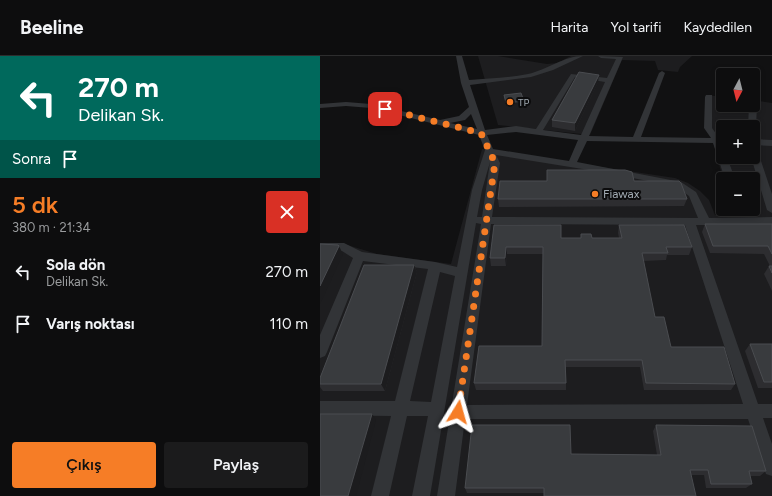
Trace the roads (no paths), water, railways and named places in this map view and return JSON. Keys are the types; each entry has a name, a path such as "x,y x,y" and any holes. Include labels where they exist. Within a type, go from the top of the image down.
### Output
{"street":[{"path":"446,496 495,163 481,133 465,83 459,56"},
{"path":"465,83 529,76 551,69 580,56"},
{"path":"572,164 582,138 620,57 601,56"},
{"path":"636,139 662,73"},
{"path":"538,132 573,75 609,80"},
{"path":"709,97 708,128 716,137"},
{"path":"320,106 346,104 367,105 481,133 516,128 582,138 716,141"},
{"path":"440,123 462,118 473,108"},
{"path":"760,142 772,143"},
{"path":"490,151 674,182 683,185 694,194 705,221"},
{"path":"421,496 471,219 477,190 490,151"},
{"path":"758,164 772,210"},
{"path":"743,216 745,221"},
{"path":"471,219 772,221"},
{"path":"689,221 772,468"},
{"path":"320,247 344,247 359,256 435,266 461,273"},
{"path":"320,352 359,256"},
{"path":"380,496 435,266"},
{"path":"320,408 437,409"},
{"path":"458,412 772,411"}],"place":[{"name":"TP","path":"510,102"},
{"name":"Fiawax","path":"595,194"}]}
